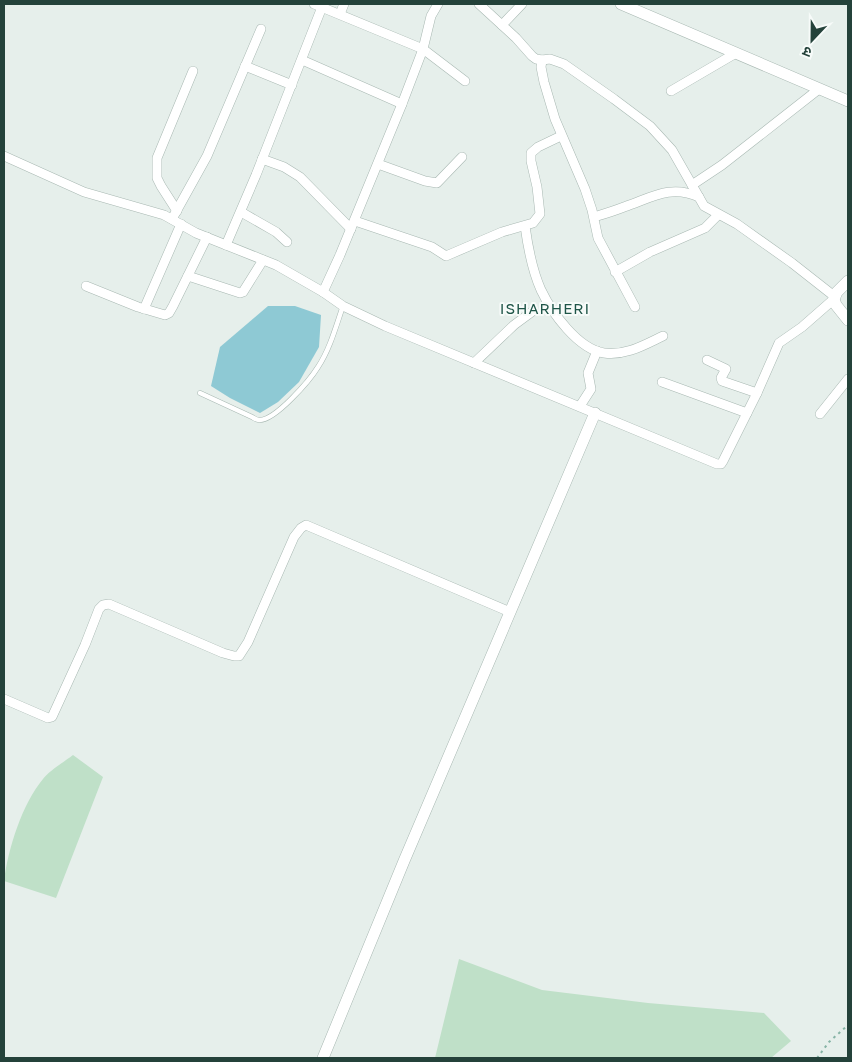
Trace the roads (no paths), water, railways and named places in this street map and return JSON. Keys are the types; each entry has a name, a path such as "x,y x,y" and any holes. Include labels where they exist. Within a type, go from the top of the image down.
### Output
{"street":[{"path":"340,14 344,4"},
{"path":"323,292 353,225 402,104 423,49 431,16 438,4"},
{"path":"479,4 532,56 542,60 556,60 568,67 650,126 672,150 704,206 743,228 792,262 834,297 836,305 848,320"},
{"path":"502,25 522,4"},
{"path":"621,4 848,101"},
{"path":"226,245 302,60 318,5 423,49 465,81"},
{"path":"174,215 207,156 261,29"},
{"path":"671,91 736,53"},
{"path":"302,60 402,104"},
{"path":"542,60 544,82 561,136 586,189 600,244 635,307"},
{"path":"245,66 292,86"},
{"path":"193,71 157,158 157,178 174,215 181,224 294,274 343,306 385,326 717,464 721,464 724,461 757,393 778,343 802,327 848,281"},
{"path":"692,185 722,165 819,88"},
{"path":"262,158 284,167 300,177 353,225 432,247 446,256 502,232 525,226 538,219 540,214 537,187 531,161 532,153 538,147 561,136"},
{"path":"4,156 84,192 164,215 174,215"},
{"path":"378,164 425,181 437,183 462,157"},
{"path":"594,217 668,192 682,192 699,197"},
{"path":"240,212 267,226 287,242"},
{"path":"615,272 650,252 704,228 715,220 718,215"},
{"path":"144,309 181,224"},
{"path":"525,226 528,249 541,290 565,326 579,340 597,351 620,353 636,349 662,336"},
{"path":"86,286 144,309 165,315 169,313 207,237"},
{"path":"188,276 240,293 243,292 263,260"},
{"path":"474,363 533,310"},
{"path":"580,406 591,389 588,373 597,351"},
{"path":"707,360 726,369 721,378 722,381 757,393"},
{"path":"820,414 848,379"},
{"path":"662,382 747,413"},
{"path":"323,1058 404,861 596,413"},
{"path":"4,699 48,718 52,717 85,645 99,609 103,605 109,604 223,653 239,656 248,642 294,537 301,528 306,526 510,612"}],"lane":[{"path":"200,393 259,420 265,419 282,408 302,388 319,366 343,306"}],"water":[{"path":"268,306 295,306 321,315 319,347 299,382 278,402 260,413 211,386 220,347"}],"district":[{"name":"ISHARHERI","path":"545,308"}]}
